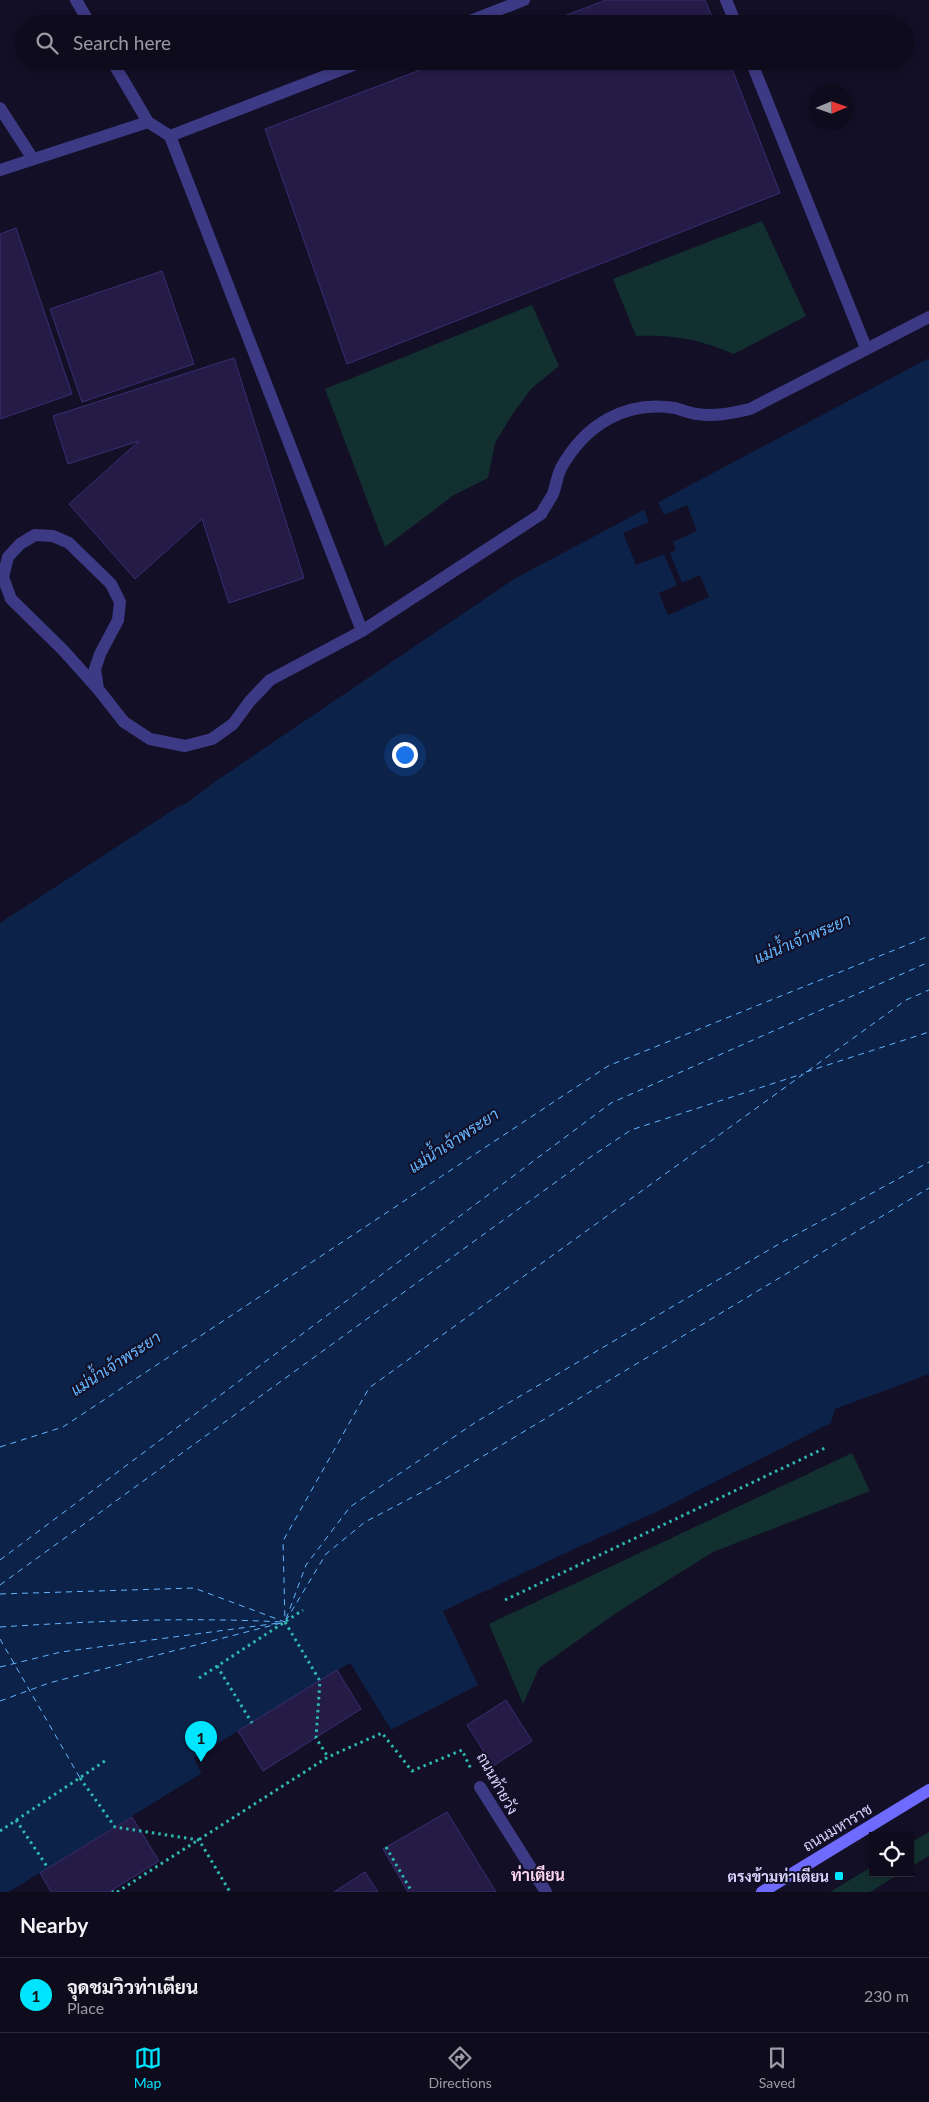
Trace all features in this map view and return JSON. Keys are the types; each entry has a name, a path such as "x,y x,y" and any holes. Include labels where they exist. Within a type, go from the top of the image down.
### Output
{"street":[{"path":"76,0 85,15"},
{"path":"485,15 524,0"},
{"path":"726,0 732,15"},
{"path":"117,70 148,122 170,136 362,631"},
{"path":"170,136 341,70"},
{"path":"755,70 866,348"},
{"path":"0,108 33,159"},
{"path":"0,170 148,122"},
{"path":"98,689 95,669 100,654 118,620 120,602 111,584 69,543 53,536 35,536 20,544 8,557 3,577 11,599 63,650 124,722 150,739 185,746 212,740 233,724 250,701 270,680 362,631 541,514 553,493 560,471 574,448 596,426 620,412 648,407 666,408 696,414 724,415 750,409 929,317"},
{"name":"ถนนท้ายวัง","path":"480,1787 546,1892"},
{"name":"ถนนมหาราช","path":"762,1892 929,1790"}],"path":[{"path":"505,1600 825,1448"},
{"path":"199,1678 303,1610"},
{"path":"118,1892 328,1757 316,1738 320,1681 285,1622"},
{"path":"217,1666 252,1723"},
{"name":"ถนนท้ายวัง","path":"328,1757 382,1733 412,1771 462,1750 480,1787"},
{"path":"0,1831 105,1761"},
{"path":"80,1778 115,1827 199,1840"},
{"path":"16,1820 48,1868"},
{"path":"199,1840 230,1892"},
{"path":"386,1847 412,1892"}],"green space":[{"path":"762,221 806,316 734,354 686,339 663,336 636,336 613,279"},
{"path":"532,305 559,366 531,389 512,415 495,443 488,478 454,495 385,547 325,389"},
{"path":"852,1453 870,1491 713,1552 619,1611 539,1668 523,1704 489,1624"},
{"path":"929,1832 929,1856 914,1865 914,1841"},
{"path":"869,1868 869,1877 894,1877 870,1892 830,1892"}],"water":[{"name":"แม่น้ำเจ้าพระยา","path":"929,358 929,1374 835,1409 831,1423 658,1511 443,1611 478,1685 391,1730 350,1663 194,1758 202,1773 9,1892 0,1892 0,923 176,808 187,803 216,781 514,579"}],"pier":[{"path":"657,500 664,515 687,505 697,531 673,542 676,550 670,553 682,583 700,575 709,597 668,615 659,593 677,585 664,554 636,565 623,533 649,522 643,507"},
{"path":"350,1663 391,1730 389,1731 349,1666 197,1759 205,1772 204,1775 14,1892 9,1892 202,1774 194,1758"}],"building":[{"path":"606,0 705,0 711,15 567,15"},
{"path":"420,70 732,70 780,193 347,364 265,129"},
{"path":"16,228 72,394 0,419 0,234"},
{"path":"162,271 194,364 82,402 50,309"},
{"path":"234,358 304,578 229,603 202,519 135,579 69,504 139,441 68,464 53,416"},
{"path":"337,1670 361,1709 263,1771 238,1731"},
{"path":"506,1700 532,1741 493,1766 467,1725"},
{"path":"447,1812 496,1892 408,1892 383,1849"},
{"path":"132,1817 159,1861 109,1892 51,1892 40,1873"},
{"path":"365,1872 378,1892 334,1892"}],"ferry route":[{"path":"0,1447 63,1427 608,1066 929,936"},
{"path":"0,1560 611,1103 929,962"},
{"path":"0,1594 194,1588 285,1622 283,1541 369,1388 906,1000 929,990"},
{"path":"806,1072 929,1032"},
{"path":"0,1585 589,1158 631,1130 802,1074"},
{"path":"286,1619 306,1565 350,1507 476,1422 779,1244 929,1162"},
{"path":"0,1701 49,1683 285,1622 326,1554 365,1522 430,1488 929,1188"},
{"path":"0,1627 141,1620 282,1622"},
{"path":"0,1667 61,1652 279,1623"},
{"path":"0,1639 80,1778"}],"place":[{"name":"จุดชมวิวท่าเตียน","path":"201,1762"},
{"name":"ตรงข้ามท่าเตียน","path":"839,1876"}],"district":[{"name":"ท่าเตียน","path":"538,1874"}]}
